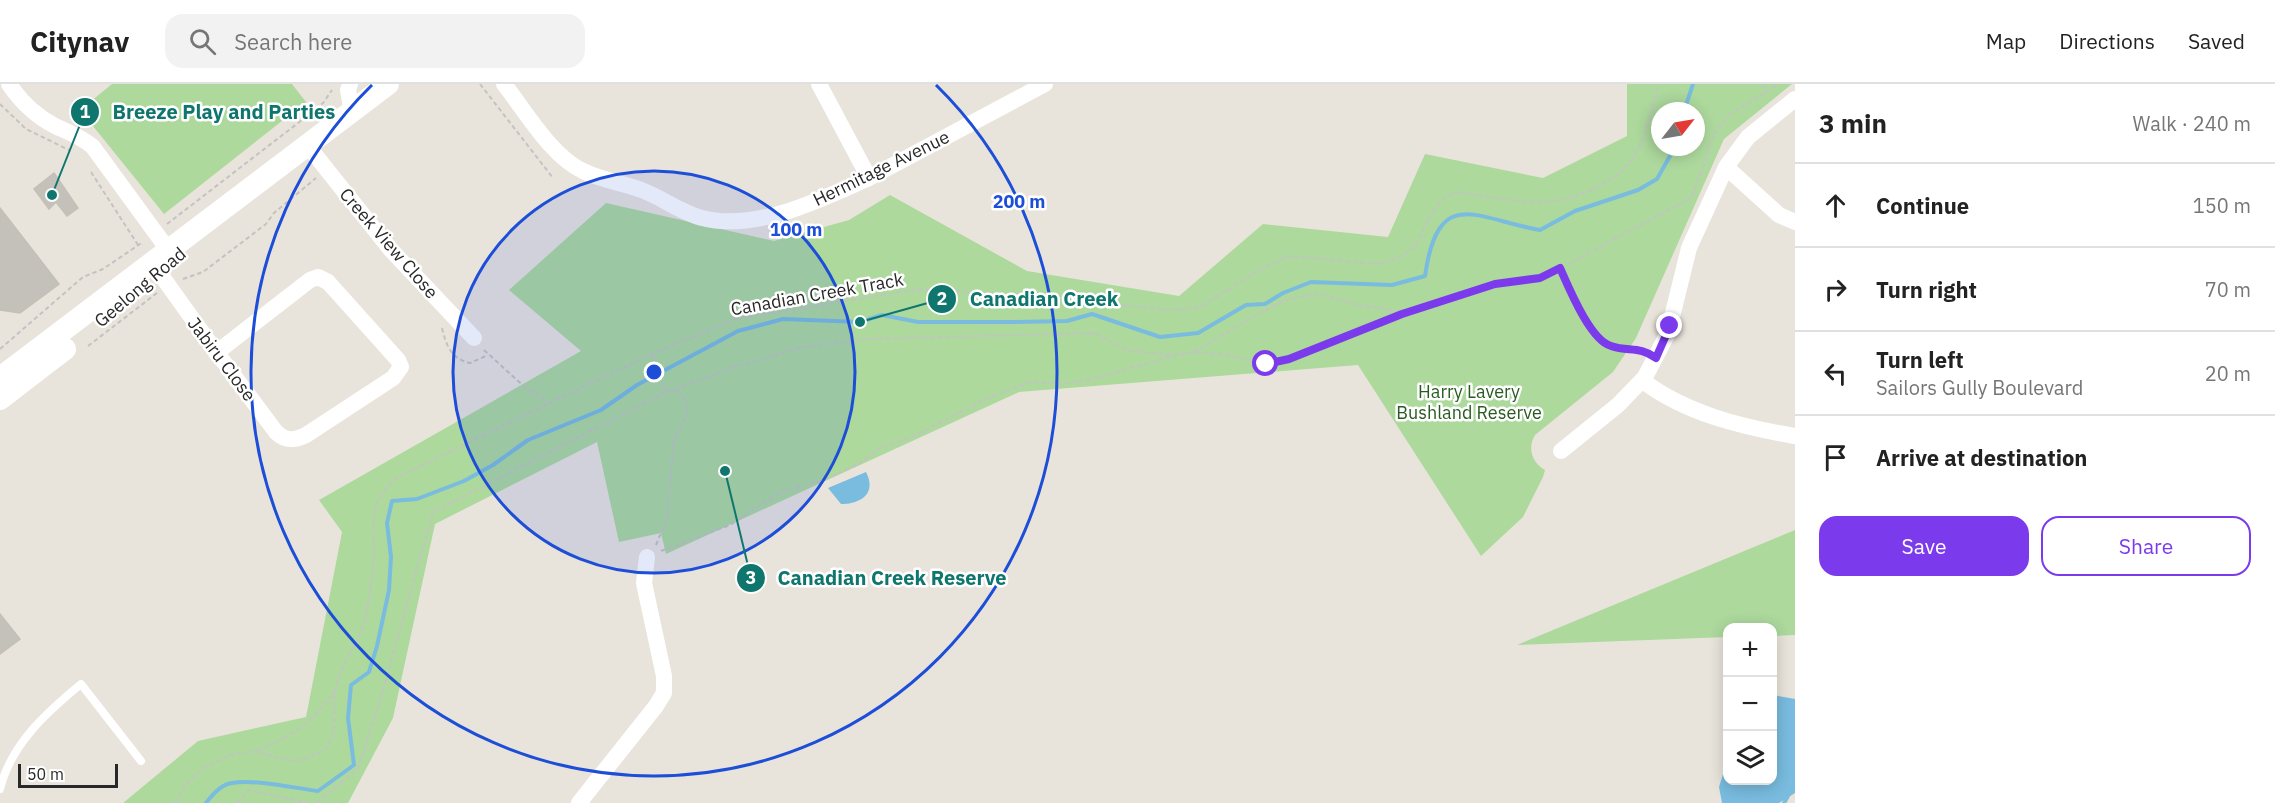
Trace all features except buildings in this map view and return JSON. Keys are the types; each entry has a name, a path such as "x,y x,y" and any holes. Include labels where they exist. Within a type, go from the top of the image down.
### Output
{"main road":[{"name":"Geelong Road","path":"0,399 276,169 352,112 378,87"},
{"name":"Geelong Road","path":"0,378 164,262"}],"street":[{"name":"Jabiru Close","path":"9,84 20,99 40,117 83,139 93,147 156,233 164,262 216,353 278,434 291,440 304,436 393,378 401,369 398,360 328,282 318,277 310,280 216,353"},
{"path":"350,84 348,90 352,112"},
{"name":"Hermitage Avenue","path":"504,84 556,151 572,165 589,174 644,191 701,218 735,221 777,213 806,204 869,178 1046,84"},
{"path":"819,84 869,178"},
{"path":"1561,452 1643,381 1670,326 1689,248 1726,167 1748,137 1795,99"},
{"name":"Creek View Close","path":"308,146 391,250 474,338"},
{"path":"1726,167 1779,215 1795,222"},
{"path":"1643,381 1661,394 1706,414 1746,427 1795,436"},
{"path":"579,803 664,693 664,676 644,583 647,556"}],"lane":[{"path":"0,789 9,762 31,732 52,709 81,684 141,761"}],"path":[{"path":"0,349 83,277 103,269 156,233 311,114 323,103 336,84"},
{"path":"480,84 553,178"},
{"name":"Canadian Creek Track","path":"175,803 195,774 237,754 256,752 290,762 320,753 333,734 334,692 366,616 373,566 374,513 379,497 397,478 547,404 652,354 735,319 920,289 1023,295 1170,310 1195,308 1259,270 1289,256 1376,264 1389,262 1404,256 1419,242 1436,206 1444,198 1456,192 1549,202 1571,199 1611,179 1630,162 1645,134 1659,84"},
{"path":"1764,84 1767,92"},
{"path":"647,556 730,525 781,492 826,479 859,464 879,448 914,436 990,397 1030,382 1063,384 1092,379 1194,352 1222,354 1266,364 1289,359 1405,312 1495,284 1540,278 1691,198 1706,160 1709,144 1718,129 1729,116 1779,84"},
{"path":"0,104 26,129 71,151"},
{"path":"86,163 138,245"},
{"path":"1560,268 1584,316 1601,340 1611,346 1644,350 1656,358"},
{"path":"1194,352 1263,311 1289,299 1320,294 1350,303 1405,312"},
{"path":"317,803 358,768 377,711 433,512 666,392 735,367 799,348 866,339 1094,333 1128,351 1176,355"},
{"path":"474,338 488,355 529,391 541,396 547,404"},
{"path":"652,354 666,392"},
{"path":"657,543 666,519 674,439 688,413 683,395 672,390"},
{"path":"256,752 294,733 309,722 334,692"},
{"path":"238,803 248,790 309,803"}],"green space":[{"path":"112,84 292,84 306,102 164,214 80,110"},
{"name":"Harry Lavery Bushland Reserve","path":"1627,84 1792,84 1724,139 1636,338 1613,372 1535,435 1531,450 1534,459 1545,470 1543,477 1523,517 1481,556 1358,365 1019,392 666,554 661,533 619,542 597,442 435,524 393,718 348,803 123,803 198,741 306,717 342,532 319,500 581,351 509,290 606,203 774,241 849,220 890,195 1027,271 1179,296 1263,224 1388,237 1425,154 1543,178 1627,136"},
{"path":"1795,530 1795,635 1777,636 1777,623 1723,623 1723,637 1517,645"}],"water":[{"path":"866,472 870,486 865,496 855,502 841,504 828,488"},
{"path":"1777,696 1795,699 1795,793 1779,803 1722,803 1719,787 1723,774 1723,785 1777,785"}],"waterway":[{"path":"1687,102 1693,84"},
{"path":"206,803 221,788 228,784 241,782 318,791 354,765 348,718 351,685 369,672 377,646 389,590 391,557 387,523 392,501 417,499 464,481 493,465 528,440 601,410 637,385 738,331 783,319 860,322 882,315 918,322 1016,322 1067,321 1092,314 1160,337 1198,333 1246,305 1265,304 1283,293 1311,282 1392,285 1425,276 1431,247 1439,228 1450,218 1463,214 1479,215 1540,230 1575,211 1638,190 1657,179 1670,156"},
{"path":"1784,803 1788,796"}],"place":[{"name":"Breeze Play and Parties","path":"52,195"},
{"name":"Canadian Creek","path":"860,322"},
{"name":"Canadian Creek Reserve","path":"725,471"}],"route":[{"path":"1266,364 1289,359 1402,314 1465,293 1509,281 1540,278 1560,268 1591,328 1606,345 1644,350 1656,358 1670,326"}]}
